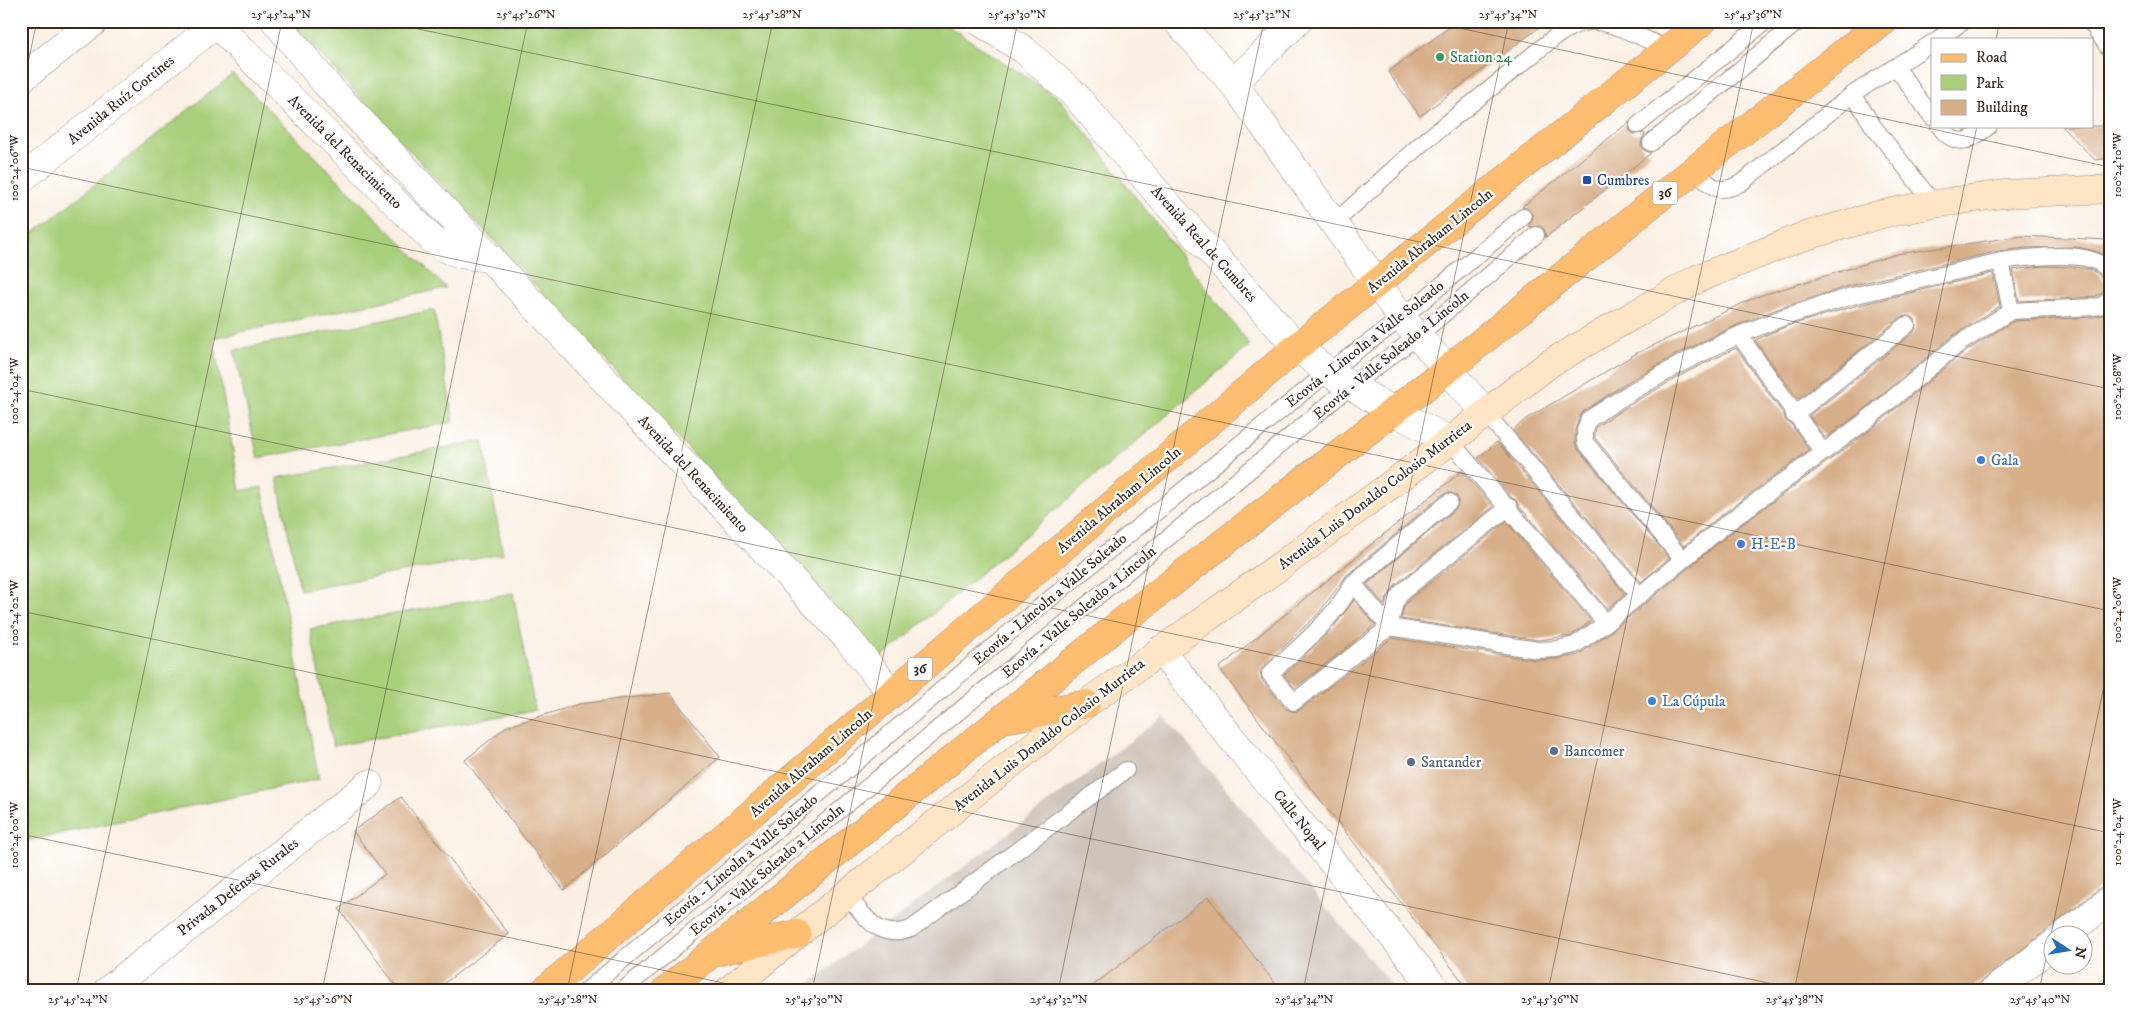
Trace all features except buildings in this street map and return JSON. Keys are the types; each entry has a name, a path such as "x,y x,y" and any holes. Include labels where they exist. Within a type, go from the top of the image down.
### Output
{"main road":[{"name":"Avenida Abraham Lincoln","path":"544,991 1297,347 1704,21"},
{"name":"36","path":"666,991 1138,609 1448,369 1694,170 1884,21"},
{"name":"Avenida Luis Donaldo Colosio Murrieta","path":"728,991 846,894 1086,704 1308,546 1550,364 1697,279 1799,238 1882,214 1934,204 2004,194 2110,189"},
{"path":"1001,720 1086,704"},
{"path":"714,952 797,934"}],"street":[{"path":"21,80 94,21"},
{"name":"Avenida del Renacimiento","path":"275,21 326,84 848,639 891,693"},
{"name":"Avenida Real de Cumbres","path":"978,21 1024,50 1076,95 1161,197 1297,347 1328,372 1393,411 1450,441"},
{"path":"1177,21 1233,82 1376,285 1410,327 1485,412"},
{"path":"1233,82 1298,21"},
{"name":"Avenida del Renacimiento","path":"216,22 433,240 448,251 464,256 491,258"},
{"name":"Avenida Ruíz Cortines","path":"21,179 216,22"},
{"name":"Calle Nopal","path":"1160,650 1430,988"},
{"name":"Privada Defensas Rurales","path":"107,991 369,784"},
{"path":"2079,924 2110,900"},
{"path":"2004,988 2044,953"}],"lane":[{"path":"1333,224 1421,144 1555,36 1576,25 1592,21 1610,25 1669,50"},
{"path":"1638,126 1766,21"},
{"path":"1651,143 1799,21"},
{"path":"1939,38 1964,21"},
{"path":"2093,31 2110,50"},
{"path":"1694,170 1711,187 1730,189 1741,183 1853,94 1931,43"},
{"path":"1896,67 1931,115"},
{"path":"1853,94 1874,126 1934,204"},
{"path":"1940,128 1947,137 1961,142 1975,138 1987,128"},
{"name":"Ecovía - Lincoln a Valle Soleado","path":"586,991 1035,611 1328,372 1410,327 1523,217"},
{"name":"Ecovía - Valle Soleado a Lincoln","path":"622,991 1352,385 1410,327 1536,235"},
{"path":"1682,559 1585,442 1585,430 1589,419 1631,392 1684,362 1739,335 1784,317 1852,296 2001,261 2035,257 2071,257 2100,262 2108,269 2110,274"},
{"path":"2001,261 2011,311"},
{"path":"1353,584 1389,627 1538,650 1576,645 1682,559 1863,423 1957,345 2011,311 2095,307 2103,305 2110,299"},
{"path":"1794,415 1907,324"},
{"path":"1739,335 1794,415 1823,452"},
{"path":"1485,412 1638,594"},
{"path":"1450,441 1606,622"},
{"path":"1450,502 1353,584 1332,615 1270,674 1294,702 1389,627 1395,603 1402,592 1508,507"},
{"path":"846,894 876,927 887,933 898,934 911,930 1126,770"}],"shaded area":[{"path":"1164,716 1396,990 799,991"}],"green space":[{"path":"289,21 940,21 1060,99 1250,345 882,657"},
{"path":"233,74 446,288 213,338 240,491 262,487 319,779 21,842 21,243"},
{"path":"434,310 454,422 258,458 234,350"},
{"path":"483,441 503,554 300,590 277,478"},
{"path":"513,593 535,710 333,746 310,629"}],"place":[{"name":"Station 24","path":"1440,57"},
{"name":"Cumbres","path":"1587,180"},
{"name":"Gala","path":"1981,460"},
{"name":"H-E-B","path":"1741,544"},
{"name":"La Cúpula","path":"1652,701"},
{"name":"Bancomer","path":"1554,751"},
{"name":"Santander","path":"1411,762"}]}
